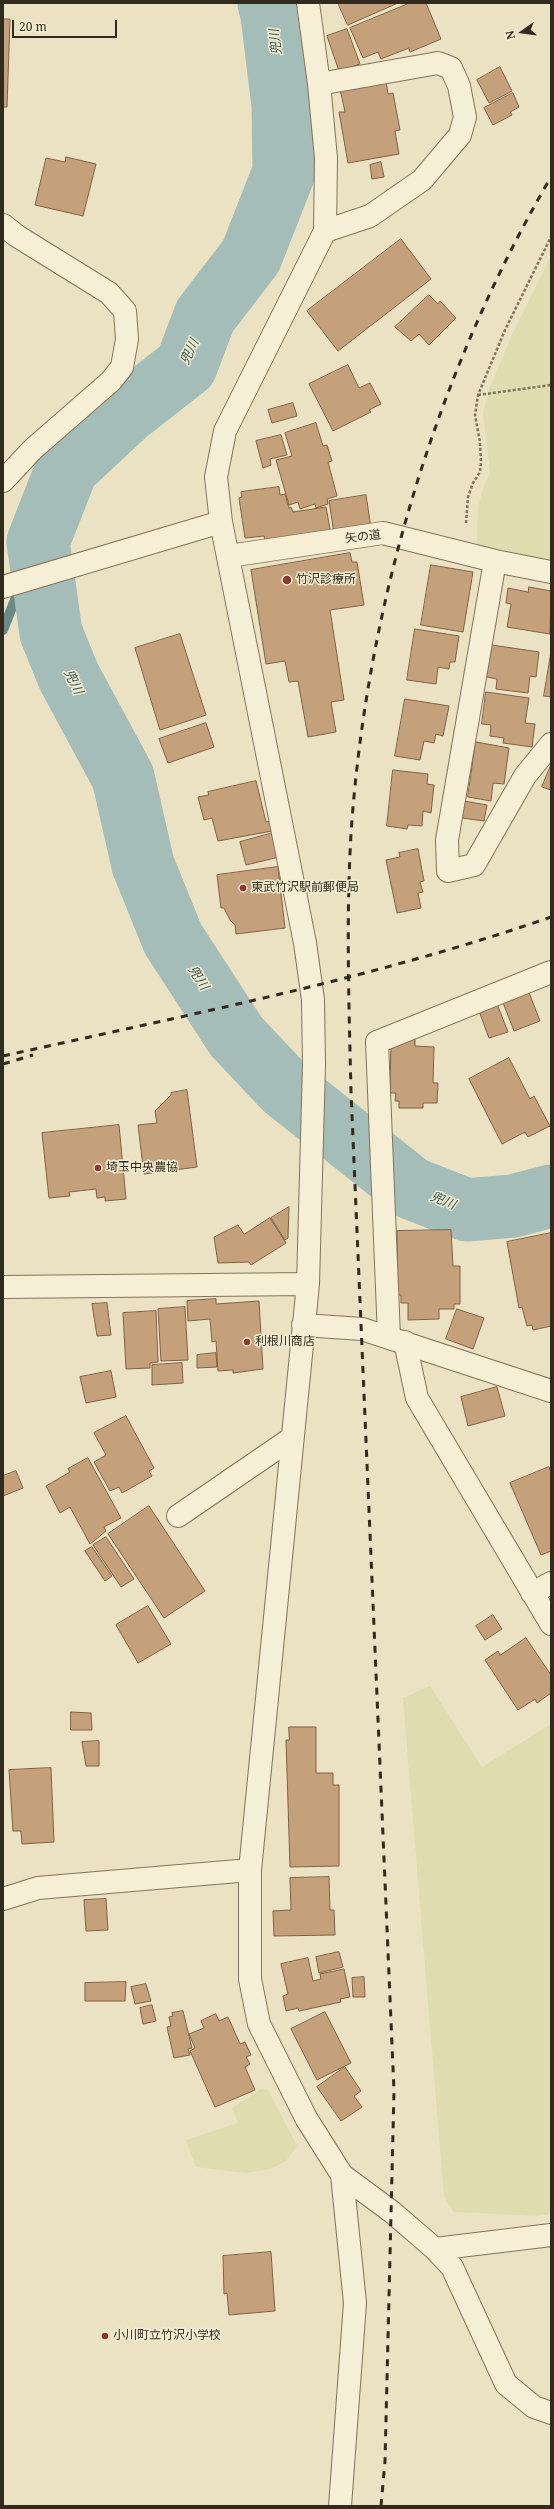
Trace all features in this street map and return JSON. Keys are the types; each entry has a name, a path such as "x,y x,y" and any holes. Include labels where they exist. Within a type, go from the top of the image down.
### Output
{"street":[{"path":"308,3 319,84 326,158 325,231 224,431 216,478 221,522 305,943 313,1000 314,1065 310,1159 308,1284 250,1870 250,1979 259,2024 306,2118 342,2175 392,2212 435,2248 452,2267 506,2384 534,2407 551,2413"},
{"path":"319,84 438,63 451,68 460,86 465,117 460,135 422,180 370,216 325,231"},
{"path":"3,225 16,236 109,293 125,311 127,340 122,367 111,381 34,449 3,481"},
{"path":"3,587 221,522"},
{"name":"矢の道","path":"229,556 383,533 495,561 551,572"},
{"path":"495,561 447,840 448,871 474,865 525,776 551,744"},
{"path":"551,972 377,1042 383,1200 397,1339 417,1398 551,1624"},
{"path":"3,1288 308,1284"},
{"path":"303,1325 362,1329 397,1339 551,1390"},
{"path":"178,1516 292,1438"},
{"path":"532,1594 551,1583"},
{"path":"3,1899 38,1888 250,1870"},
{"path":"340,2506 355,2304 342,2175"},
{"path":"435,2248 551,2235"}],"path":[{"path":"461,553 468,497 473,483 480,472 480,442 475,414 478,395 505,330 551,237"},
{"path":"478,395 551,385"}],"shaded area":[{"path":"551,255 551,562 477,546 478,508 484,486 490,473 483,413 489,390 512,335"},
{"path":"430,1686 482,1767 551,1724 551,2214 538,2216 454,2212 444,2197 403,1698"},
{"path":"261,2089 268,2090 297,2146 286,2161 270,2169 246,2173 196,2167 186,2140 238,2123 232,2108"}],"building":[{"path":"338,3 398,3 348,25"},
{"path":"410,3 426,3 441,39 410,52 409,48 381,59 378,52 363,58 350,28"},
{"path":"3,19 10,19 7,107 3,107"},
{"path":"347,29 360,64 339,71 327,36"},
{"path":"500,67 512,91 489,103 477,80"},
{"path":"386,81 388,94 393,93 400,130 395,131 399,154 348,163 339,112 345,112 340,89"},
{"path":"513,93 519,107 510,112 512,115 493,125 484,108"},
{"path":"66,157 96,164 83,216 35,205 46,158 65,162"},
{"path":"381,162 384,177 372,179 370,165"},
{"path":"401,239 431,279 338,351 307,311"},
{"path":"429,295 438,304 440,301 456,318 429,345 419,334 411,341 395,327"},
{"path":"348,365 359,388 370,383 381,404 369,410 371,412 333,431 309,384"},
{"path":"293,403 297,416 272,423 268,410"},
{"path":"316,423 323,446 327,445 332,461 328,462 337,496 327,499 328,504 316,508 315,504 300,509 298,502 289,505 276,460 292,456 285,433"},
{"path":"281,435 287,455 270,459 271,465 263,468 256,441"},
{"path":"279,487 280,495 285,494 289,508 291,507 293,512 326,507 331,534 266,544 264,536 245,538 239,498 242,497 241,492"},
{"path":"366,495 371,528 334,533 329,501"},
{"path":"350,553 352,562 357,562 364,605 330,610 344,700 331,702 336,732 308,737 298,681 289,682 285,661 266,664 251,570"},
{"path":"431,565 473,572 463,632 421,625"},
{"path":"529,587 551,591 550,634 507,627 511,604 506,603 508,588 528,592"},
{"path":"415,629 459,636 455,662 450,662 449,669 438,667 436,684 407,680"},
{"path":"180,634 206,715 160,730 135,648"},
{"path":"492,645 539,652 536,677 530,676 528,693 496,689 497,679 487,677"},
{"path":"551,652 551,697 544,696"},
{"path":"486,692 529,698 525,723 535,724 532,747 503,743 504,738 490,736 491,725 482,724"},
{"path":"405,699 449,706 443,736 436,734 434,743 424,741 420,760 395,756"},
{"path":"206,723 214,747 168,763 159,739"},
{"path":"476,742 509,748 504,784 493,783 491,801 468,797"},
{"path":"551,765 551,790 542,787"},
{"path":"393,770 428,774 427,784 434,785 431,813 423,811 422,826 408,825 407,829 387,826"},
{"path":"256,781 266,822 270,821 272,831 218,841 212,818 204,820 198,797 209,795 208,792"},
{"path":"464,801 487,805 484,821 462,818"},
{"path":"273,833 279,857 246,865 240,842"},
{"path":"418,849 424,881 420,882 423,892 418,893 421,908 397,913 386,860 400,857 399,853"},
{"path":"278,867 285,928 236,934 235,925 230,920 224,908 221,908 217,875"},
{"path":"528,990 540,1021 514,1031 502,1000"},
{"path":"497,1004 508,1032 489,1038 479,1011"},
{"path":"415,1039 415,1046 434,1047 433,1083 438,1083 437,1103 423,1103 423,1108 399,1108 399,1101 395,1101 396,1093 390,1093 391,1041"},
{"path":"509,1058 530,1099 534,1096 550,1126 528,1137 525,1132 502,1144 469,1079"},
{"path":"187,1090 197,1167 144,1174 138,1125 157,1123 155,1111 171,1095 171,1093"},
{"path":"119,1125 126,1199 105,1201 105,1197 97,1198 96,1189 69,1192 70,1196 49,1198 42,1133"},
{"path":"289,1207 288,1238 285,1240 271,1218"},
{"path":"270,1218 286,1243 251,1265 249,1262 218,1263 214,1237 238,1225 244,1234"},
{"path":"451,1230 453,1266 460,1266 460,1304 454,1304 454,1309 439,1309 439,1319 408,1320 408,1303 401,1303 401,1295 398,1295 397,1231"},
{"path":"551,1233 551,1326 533,1330 532,1325 527,1326 522,1307 519,1308 507,1242"},
{"path":"216,1299 216,1304 259,1301 263,1369 233,1373 233,1370 218,1371 216,1341 212,1342 210,1319 188,1321 187,1301"},
{"path":"107,1303 111,1335 97,1336 92,1304"},
{"path":"185,1307 188,1360 161,1361 158,1309"},
{"path":"457,1309 484,1318 473,1349 446,1339"},
{"path":"156,1311 158,1362 150,1363 150,1368 126,1369 123,1313"},
{"path":"216,1353 217,1367 197,1368 197,1355"},
{"path":"182,1363 183,1383 152,1385 152,1365"},
{"path":"111,1371 116,1397 86,1403 80,1377"},
{"path":"497,1387 505,1416 468,1426 461,1397"},
{"path":"126,1416 154,1468 149,1471 152,1476 122,1493 119,1487 110,1491 94,1462 106,1455 94,1433"},
{"path":"88,1458 121,1518 104,1527 106,1531 90,1544 70,1507 60,1513 46,1486 70,1472 68,1469"},
{"path":"549,1467 551,1472 551,1551 541,1555 510,1483"},
{"path":"16,1471 23,1488 3,1496 3,1476"},
{"path":"149,1506 205,1591 164,1618 108,1534"},
{"path":"106,1537 134,1579 121,1587 93,1545"},
{"path":"92,1547 112,1576 105,1581 85,1551"},
{"path":"148,1606 171,1644 138,1663 116,1625"},
{"path":"493,1615 502,1629 485,1640 476,1626"},
{"path":"526,1638 551,1675 551,1693 537,1703 535,1699 518,1710 485,1660 498,1651 500,1655"},
{"path":"71,1712 91,1713 92,1730 71,1730"},
{"path":"289,1727 316,1727 316,1773 333,1773 333,1785 339,1785 339,1866 290,1867 286,1740 289,1740"},
{"path":"99,1741 99,1766 86,1766 82,1742"},
{"path":"51,1768 54,1842 22,1844 21,1831 13,1831 9,1770"},
{"path":"329,1877 330,1910 334,1910 335,1935 274,1936 273,1911 291,1910 290,1878"},
{"path":"106,1899 108,1930 86,1931 84,1900"},
{"path":"339,1952 343,1967 319,1973 316,1957"},
{"path":"308,1958 313,1981 321,1979 320,1974 344,1969 350,1997 340,1999 341,2002 299,2011 298,2008 286,2011 283,1996 288,1994 281,1964"},
{"path":"364,1977 365,1997 353,1997 352,1978"},
{"path":"126,1982 125,2001 85,2001 85,1983"},
{"path":"146,1984 151,2001 135,2004 131,1987"},
{"path":"152,2005 156,2021 143,2024 140,2008"},
{"path":"183,2011 192,2048 188,2049 190,2055 174,2058 167,2027 171,2026 169,2017 173,2016 172,2013"},
{"path":"325,2012 351,2063 317,2080 291,2029"},
{"path":"216,2014 219,2021 228,2017 240,2044 245,2042 251,2055 246,2057 250,2064 245,2067 255,2090 215,2107 190,2051 195,2048 189,2034 204,2028 201,2021"},
{"path":"345,2067 361,2091 354,2096 362,2107 341,2121 317,2087"},
{"path":"271,2252 275,2311 229,2315 227,2293 224,2294 223,2256"}],"waterway":[{"name":"兜川","path":"269,3 272,15 283,105 284,172 251,256 205,316 186,366 126,413 67,468 38,542 51,633 69,677 123,777 143,865 173,939 236,1036 284,1087 411,1188 467,1210 513,1206 551,1196"},
{"path":"3,630 38,542"}],"railway":[{"path":"381,2506 385,2461 394,2091 351,1092 348,931 351,834 359,749 372,664 391,578 414,494 441,411 473,331 510,252 551,177"},
{"path":"3,1056 210,1010 347,977 416,959 551,917"},
{"path":"3,1064 33,1055"}],"place":[{"name":"竹沢診療所","path":"287,580"},
{"name":"東武竹沢駅前郵便局","path":"243,888"},
{"name":"埼玉中央農協","path":"98,1168"},
{"name":"利根川商店","path":"247,1342"},
{"name":"小川町立竹沢小学校","path":"105,2336"}]}
